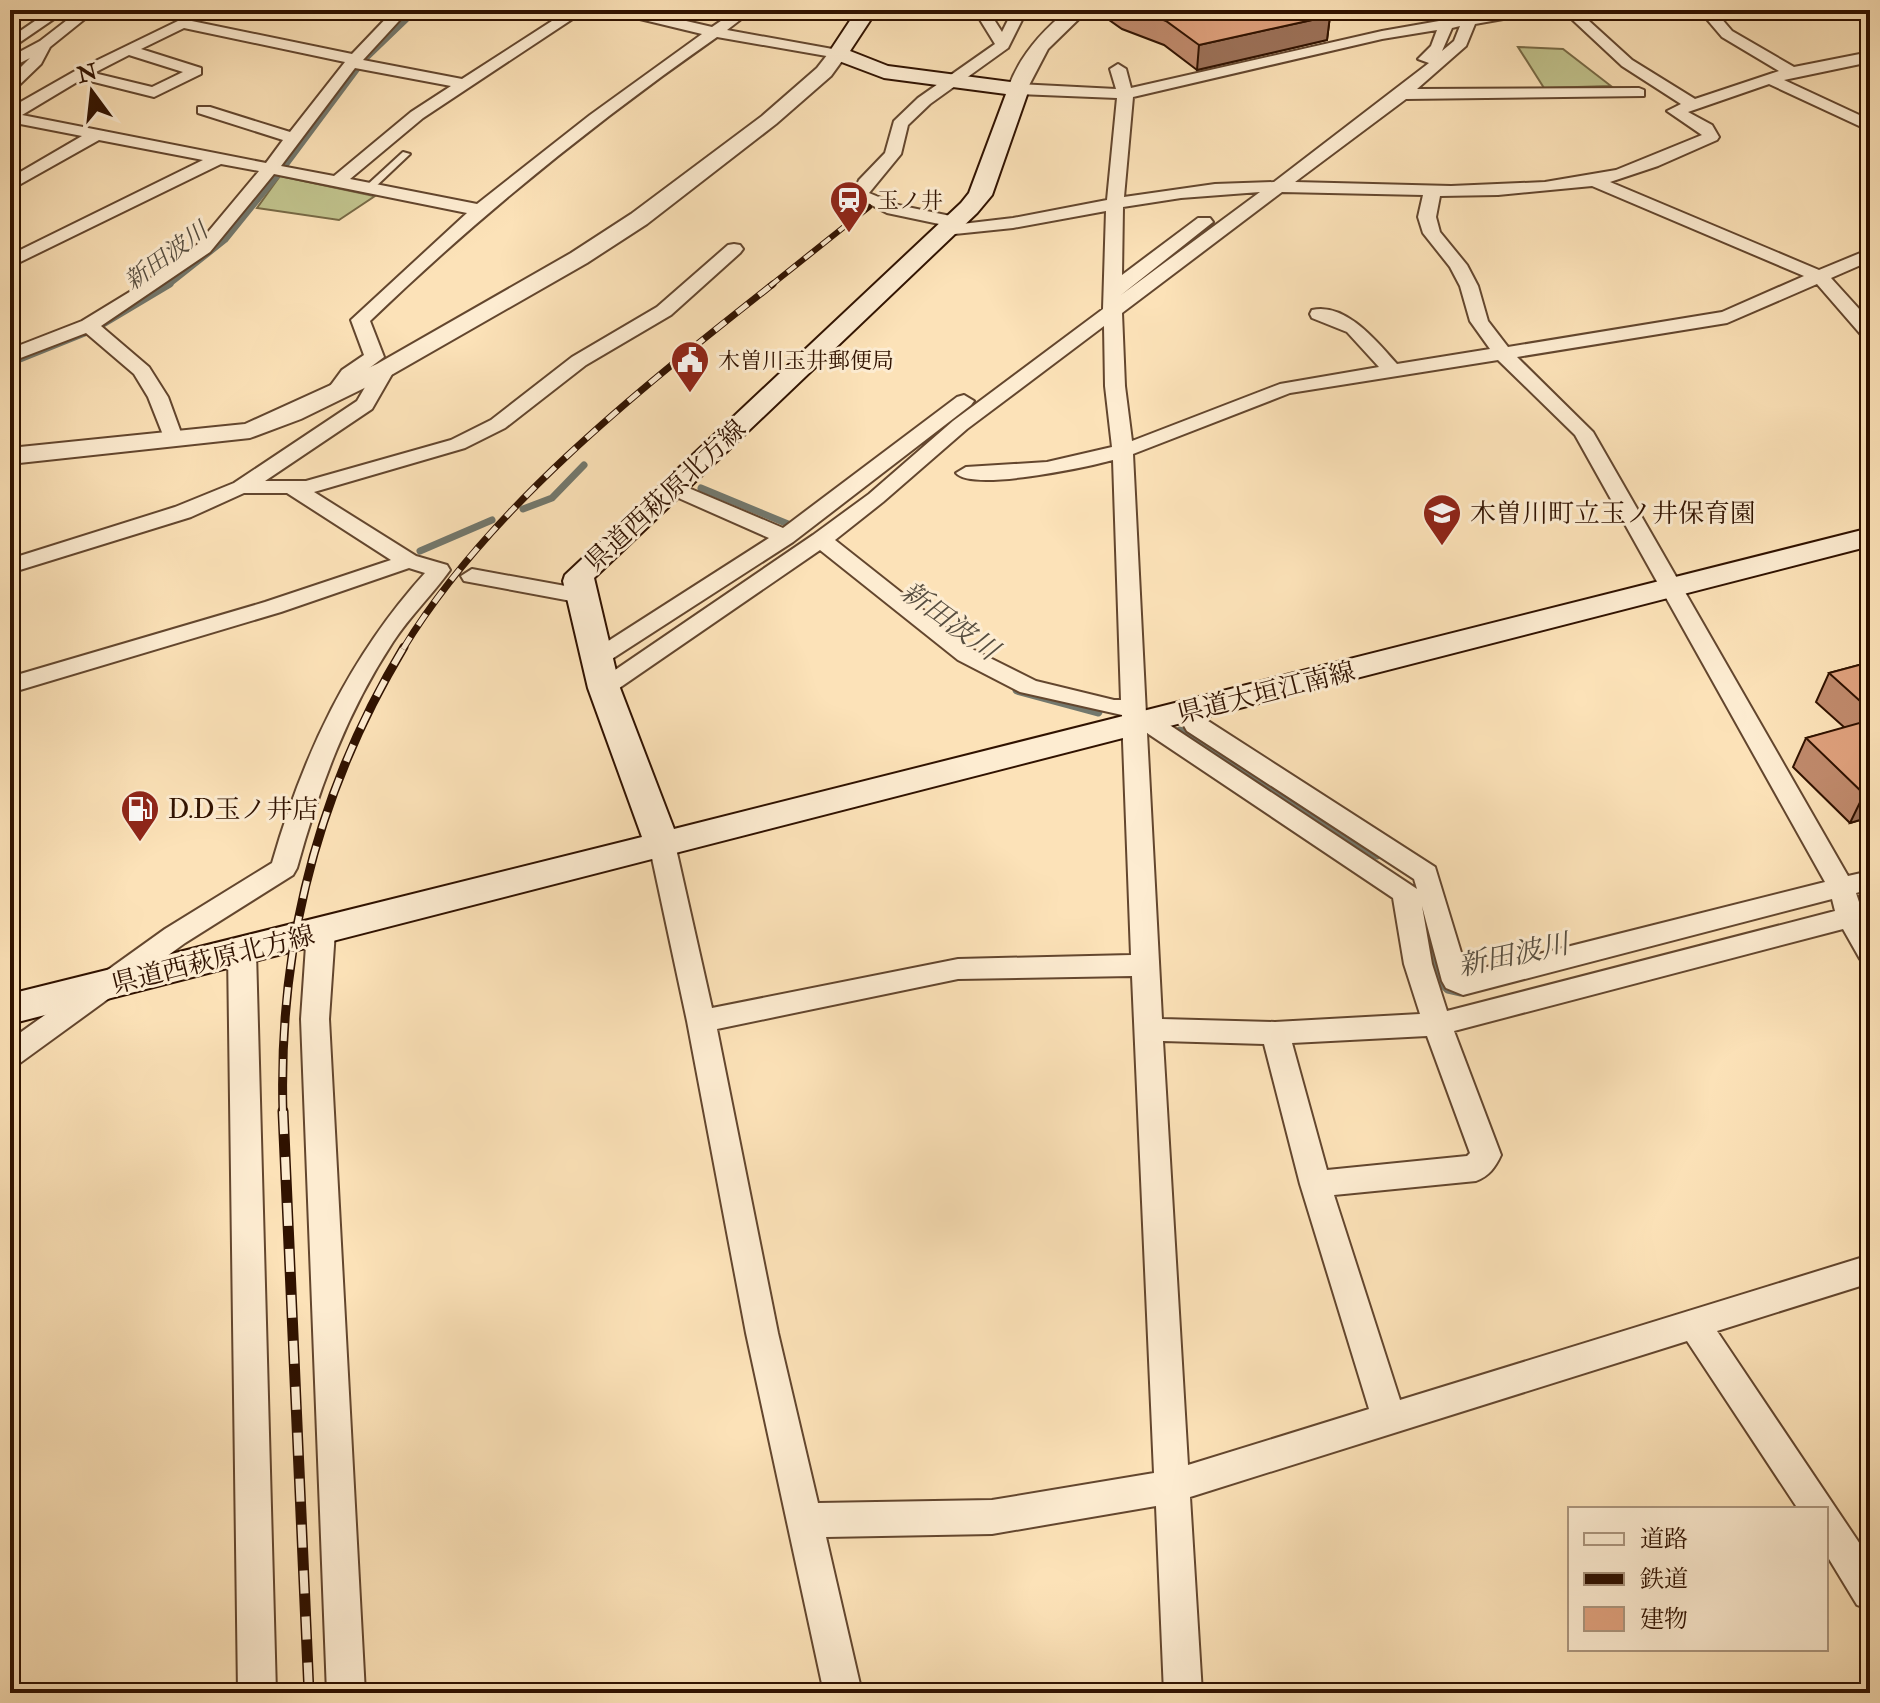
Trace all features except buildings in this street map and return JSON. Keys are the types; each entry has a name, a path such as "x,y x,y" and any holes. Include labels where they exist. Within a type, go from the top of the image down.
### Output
{"main road":[{"path":"867,10 838,54 884,72 1018,89"},
{"name":"県道西萩原北方線","path":"10,1009 662,844 604,688 578,581 584,569 791,379 980,195 1018,89"},
{"name":"県道大垣江南線","path":"662,844 1139,719 1188,712 1870,537"}],"street":[{"path":"10,45 60,10"},
{"path":"10,63 43,45 89,10"},
{"path":"10,356 89,325 204,248 237,212 353,63 402,10"},
{"path":"337,182 417,115 579,10"},
{"path":"10,456 250,431 385,369 579,258 639,219 769,120 824,72 838,54 714,32 620,10"},
{"path":"335,393 349,374 374,357 360,320 411,269 538,161 746,10"},
{"path":"981,10 1003,45"},
{"path":"1020,10 1003,45 924,101 900,124 893,154 865,184 860,195 893,209 950,226 990,228 1164,194 1249,187 1432,193 1594,181 1711,137 1706,128 1675,111 1791,72 1832,61 1870,57"},
{"path":"1079,10 1035,54 1021,76 1018,89 1122,81 1343,44 1446,18 1532,10"},
{"path":"1569,10 1640,74 1694,104"},
{"path":"1706,10 1727,34 1791,72"},
{"path":"596,659 785,537 1112,302 1277,188 1402,94 1461,43 1466,16"},
{"path":"604,688 821,540 876,498 1249,187 1433,54 1446,18"},
{"path":"10,116 80,74 182,23 350,58 353,63 462,84"},
{"path":"1329,26 1343,44"},
{"path":"10,86 36,61 43,45"},
{"path":"80,74 154,92 196,71 128,50"},
{"path":"1772,80 1870,126"},
{"path":"1122,81 1112,302 1115,386 1123,450 1139,719 1145,965 1183,1693"},
{"path":"1402,94 1639,93"},
{"path":"204,110 293,138"},
{"path":"10,116 216,160 479,210"},
{"path":"10,185 97,134"},
{"path":"10,262 216,160"},
{"path":"1594,181 1821,277 1870,333"},
{"path":"1432,193 1427,217 1432,233 1458,265 1469,286 1479,321 1504,355 1583,432 1670,589 1860,915 1870,952"},
{"path":"241,487 307,487 458,444 498,424 579,361 664,311 734,249"},
{"path":"966,473 1019,473 1123,450 1249,399 1287,388 1727,317 1870,254"},
{"path":"1319,314 1354,328 1393,372"},
{"path":"89,325 142,371 158,397 174,441"},
{"path":"10,566 183,512 241,487 365,405 385,369"},
{"path":"10,1055 175,936 284,868 310,778 373,650 411,599 439,570 408,561 292,487"},
{"path":"672,488 785,537"},
{"path":"821,540 966,655 1028,687 1114,708 1139,719 1406,893 1418,964 1486,1155 1476,1168 1315,1184"},
{"path":"10,685 273,607 408,561"},
{"path":"472,576 582,596"},
{"path":"1188,712 1196,725 1426,874 1456,981 1463,984 1870,880"},
{"path":"662,844 701,1021 762,1333 843,1693"},
{"path":"1149,1030 1275,1033 1437,1024 1860,915"},
{"path":"321,931 315,1019 346,1693"},
{"path":"242,952 257,1693"},
{"path":"701,1021 958,969 1145,965"},
{"path":"1275,1033 1315,1184 1390,1421"},
{"path":"804,1520 992,1517 1171,1487 1870,1269"},
{"path":"1695,1325 1817,1507"},
{"path":"1828,1525 1870,1592"}],"lane":[{"path":"369,188 406,154"}],"green space":[{"path":"1518,47 1563,49 1611,86 1544,88"},
{"path":"280,176 375,196 339,220 257,208"}],"waterway":[{"name":"新田波川","path":"363,61 416,10"},
{"name":"新田波川","path":"285,166 358,68"},
{"name":"新田波川","path":"168,285 225,240 277,176"},
{"name":"新田波川","path":"103,324 168,285"},
{"name":"新田波川","path":"10,363 87,332"},
{"name":"新田波川","path":"523,509 552,498 584,465"},
{"name":"新田波川","path":"701,488 788,524"},
{"name":"新田波川","path":"420,551 492,520"},
{"name":"新田波川","path":"1017,690 1098,712"},
{"name":"新田波川","path":"1180,731 1377,855"},
{"name":"新田波川","path":"1421,899 1439,980 1448,989 1461,992"}],"railway":[{"path":"770,286 869,207"},
{"path":"403,649 438,597 479,546 524,498 622,407 773,284"},
{"path":"283,1111 283,1051 288,990 296,930 309,871 348,757 404,647"},
{"path":"283,1111 309,1693"}],"place":[{"name":"玉ノ井","path":"849,234"},
{"name":"木曽川玉井郵便局","path":"690,394"},
{"name":"木曽川町立玉ノ井保育園","path":"1442,547"},
{"name":"D.D玉ノ井店","path":"140,843"}]}
